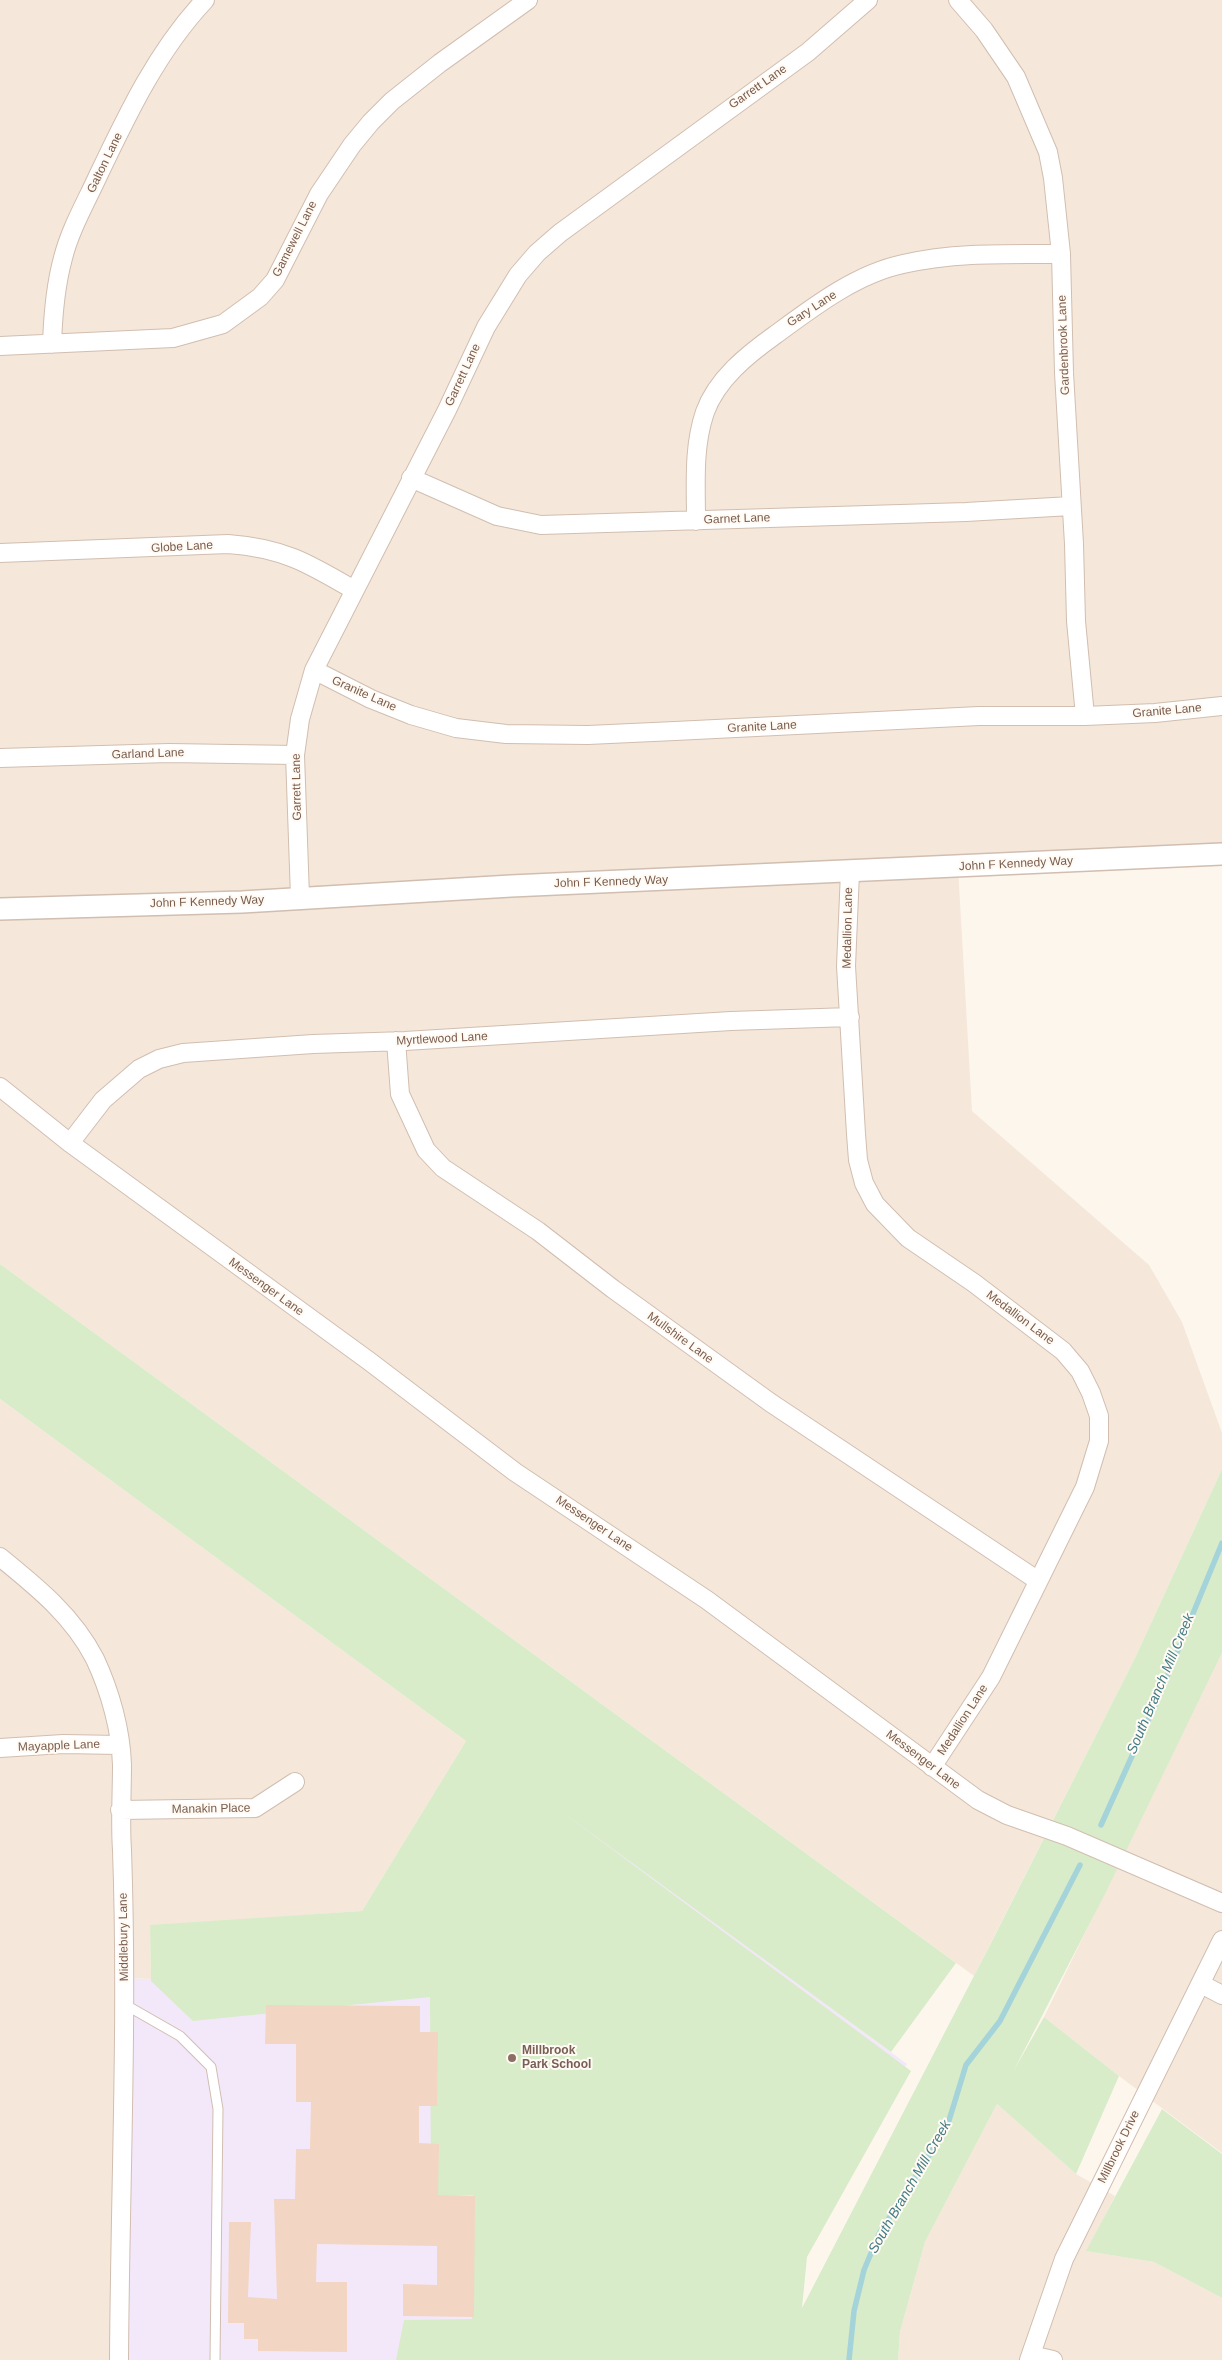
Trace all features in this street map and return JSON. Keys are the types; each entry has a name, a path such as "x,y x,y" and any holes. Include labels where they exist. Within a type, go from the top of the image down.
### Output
{"street":[{"name":"Galton Lane","path":"52,344 54,298 63,255 84,206 148,78 179,30 205,0"},
{"name":"Gamewell Lane","path":"0,346 174,338 223,324 260,297 275,280 319,194 352,145 371,122 392,102 440,63 528,0"},
{"name":"Garrett Lane","path":"300,897 295,755 302,711 314,670 486,327 518,275 537,253 584,214 808,52 868,0"},
{"name":"Gardenbrook Lane","path":"958,0 984,30 1016,77 1048,152 1054,178 1061,254 1064,372 1076,621 1085,716"},
{"name":"Gary Lane","path":"696,521 696,452 705,411 715,392 729,374 764,342 832,295 855,282 902,264 948,256 1061,254"},
{"name":"Garnet Lane","path":"411,478 497,516 541,525 966,512 1071,506"},
{"name":"Globe Lane","path":"0,554 228,544 250,546 291,556 354,590"},
{"name":"Granite Lane","path":"314,670 362,695 410,715 456,728 506,734 588,735 979,716 1085,716 1155,713 1222,706"},
{"name":"Garland Lane","path":"0,758 170,753 295,755"},
{"name":"John F Kennedy Way","path":"0,909 242,902 300,897 1222,854"},
{"name":"Medallion Lane","path":"850,872 846,942 852,1079 858,1160 864,1183 875,1204 908,1238 974,1284 1063,1351 1080,1371 1099,1416 1099,1440 1085,1487 990,1677 932,1767"},
{"name":"Myrtlewood Lane","path":"70,1143 103,1100 139,1069 158,1059 206,1051 850,1017"},
{"name":"Mullshire Lane","path":"396,1041 400,1094 426,1150 443,1168 538,1231 613,1289 771,1403 1037,1580"},
{"name":"Messenger Lane","path":"0,1087 70,1143 369,1361 515,1472 707,1600 978,1800 1007,1815 1067,1836 1222,1904"},
{"name":"Middlebury Lane","path":"0,1557 41,1590 81,1635 95,1660 105,1686 113,1712 122,1764 120,1810 124,1915 124,2004 119,2360"},
{"name":"Mayapple Lane","path":"0,1748 63,1744 119,1745"},
{"name":"Manakin Place","path":"120,1810 255,1808 295,1782"},
{"name":"Millbrook Drive","path":"1030,2358 1064,2260 1108,2167 1222,1940"},
{"path":"1201,1984 1222,1995"},
{"path":"1030,2358 1053,2360"}],"lane":[{"path":"124,2004 180,2036 211,2067 218,2109 216,2360"}],"shaded area":[{"path":"0,0 1222,0 1222,854 958,867 972,1111 1149,1265 1182,1322 1222,1433 1222,1469 1135,1658 974,1976 0,1264"},
{"path":"0,1399 466,1741 362,1911 150,1926 151,1979 126,1978 119,2360 0,2360"},
{"path":"1222,1653 1222,2153 1044,2017"},
{"name":"Millbrook Park School","path":"497,1763 907,2064 820,2184 778,2360 119,2360 125,1978 275,1985 357,1966"},
{"path":"997,2104 1076,2174 1115,2196 1087,2251 1154,2262 1222,2298 1222,2360 898,2360 900,2332 925,2242"}],"green space":[{"path":"0,1264 956,1963 891,2052 554,1806 911,2071 807,2257 802,2308 990,1945 1135,1658 1222,1469 1222,1653 1105,1894 1013,2072 1044,2017 1119,2076 1076,2174 997,2104 925,2242 900,2332 898,2360 396,2360 404,2320 472,2319 473,2195 431,2197 430,1997 193,2021 151,1981 150,1925 362,1911 466,1741 0,1399"},
{"path":"1162,2109 1222,2154 1222,2298 1154,2262 1086,2251"}],"building":[{"path":"266,2005 420,2006 420,2032 438,2032 437,2106 419,2106 419,2143 439,2144 438,2195 475,2196 474,2317 403,2316 403,2284 437,2285 437,2246 317,2244 316,2282 347,2282 347,2352 258,2351 258,2339 244,2339 244,2323 228,2323 229,2222 251,2222 248,2297 277,2299 274,2199 295,2199 296,2149 310,2149 311,2102 296,2102 296,2044 265,2044"}],"waterway":[{"name":"South Branch Mill Creek","path":"1101,1825 1159,1696 1222,1543"},
{"name":"South Branch Mill Creek","path":"849,2360 854,2311 864,2270 879,2234 947,2127 966,2065 1000,2021 1080,1865"}],"place":[{"name":"Millbrook Park School","path":"512,2058"}]}
